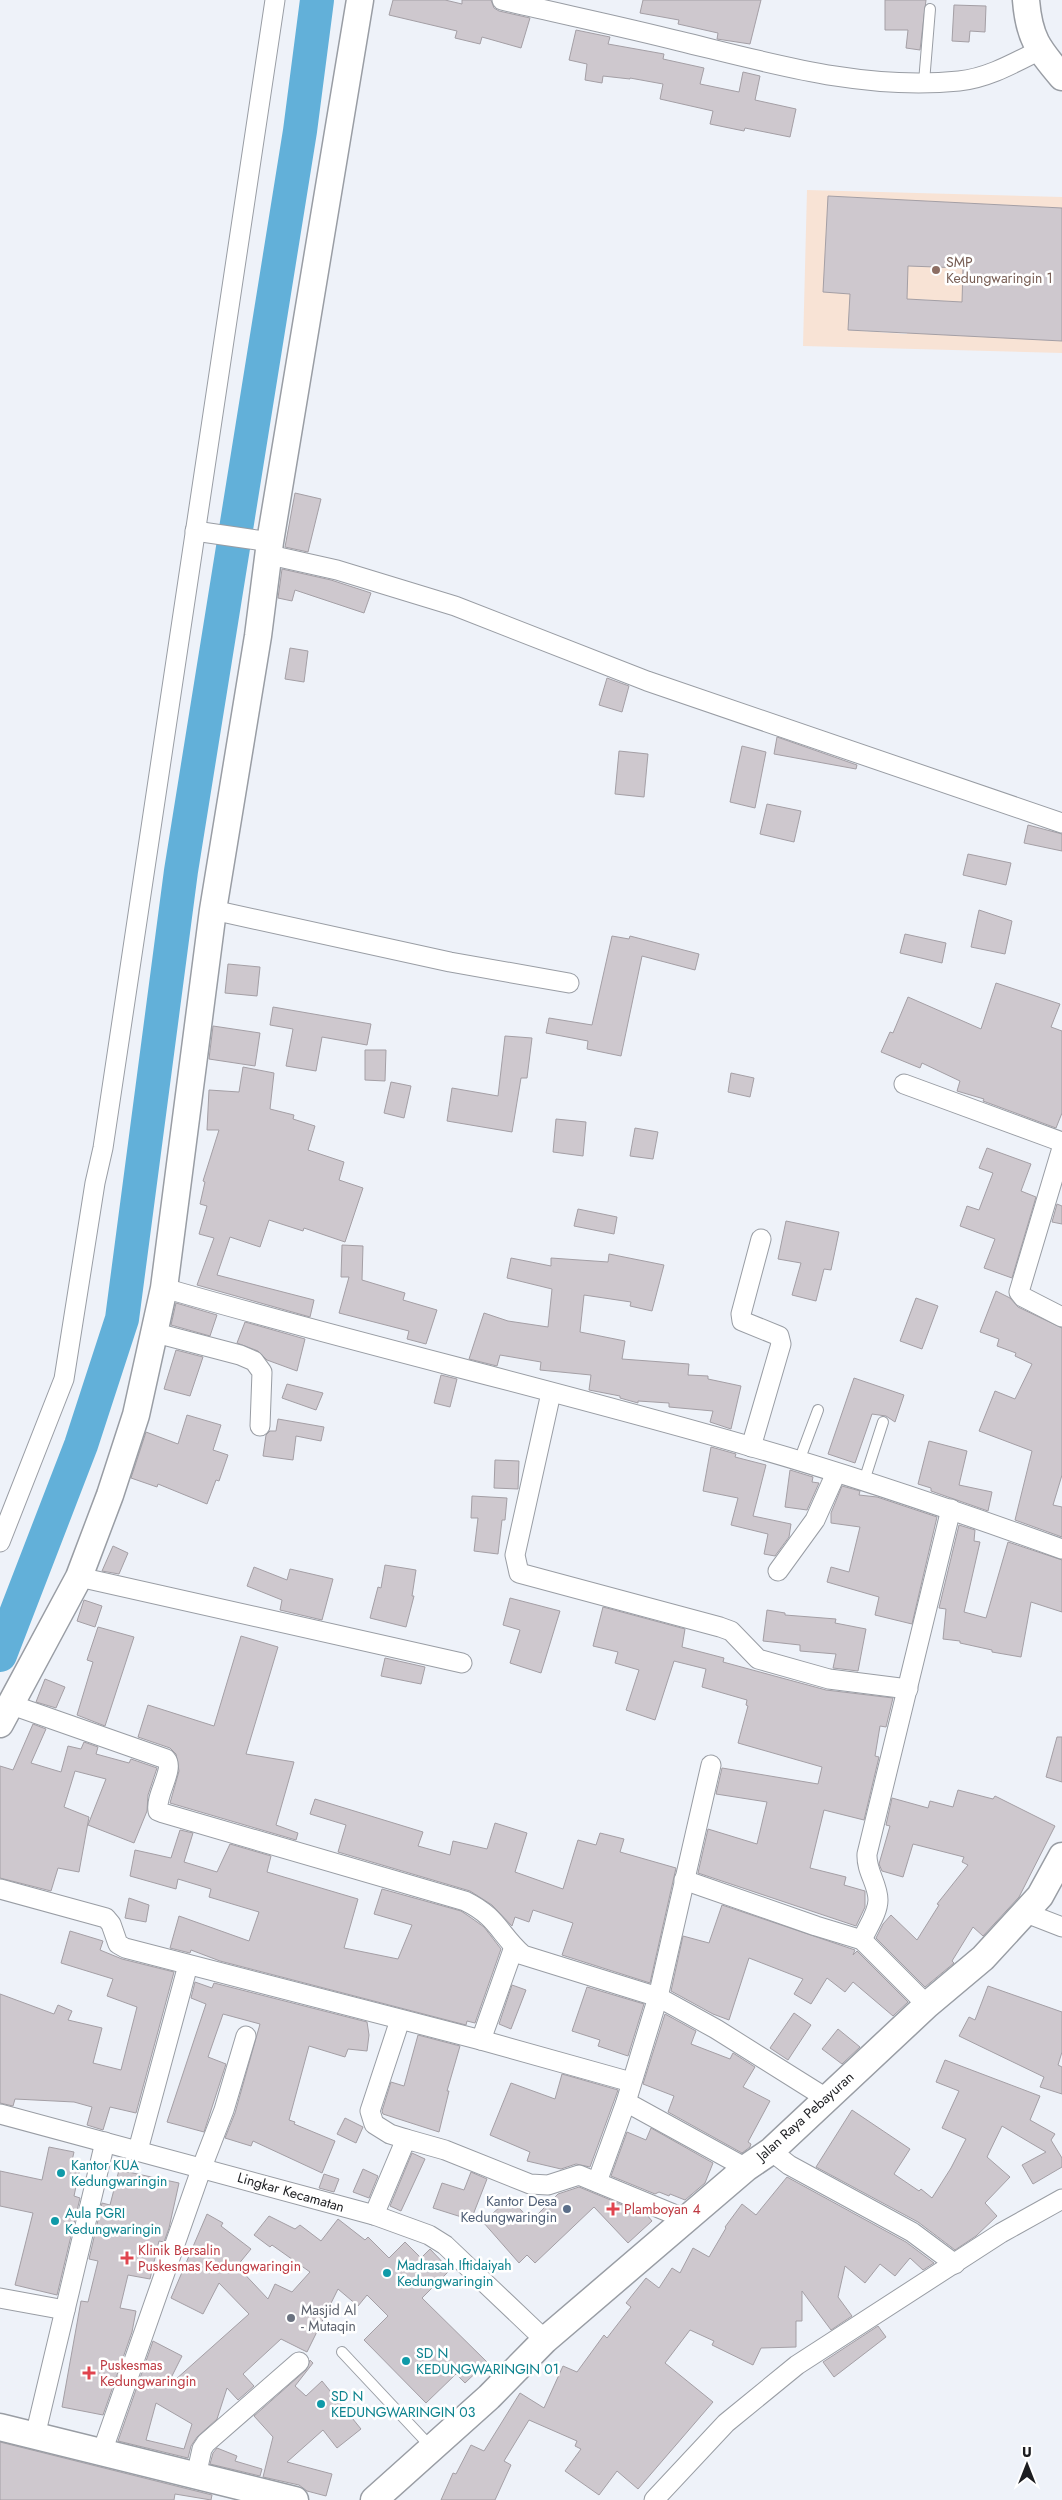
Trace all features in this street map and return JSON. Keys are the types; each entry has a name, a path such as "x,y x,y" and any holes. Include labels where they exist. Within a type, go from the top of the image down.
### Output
{"street":[{"path":"0,1542 64,1379 95,1183 104,1138 275,0"},
{"path":"360,0 268,546 213,910 164,1288 156,1333 124,1454 78,1577 6,1714 166,1759 169,1761 169,1767 157,1801 158,1811 465,1901 482,1909 494,1920 514,1947 523,1955 658,1997 716,2029 826,2098"},
{"path":"502,0 792,69 859,78 924,82 959,81 983,77 1040,50"},
{"path":"1026,0 1028,26 1040,50 1062,77"},
{"path":"195,531 268,546 337,570 455,606 647,681 1062,822"},
{"path":"213,910 450,962 569,983"},
{"path":"904,1084 1062,1142"},
{"path":"1062,1148 1019,1292 1023,1297 1062,1317"},
{"path":"752,1447 782,1344 779,1336 742,1321 741,1314 761,1239"},
{"path":"164,1288 752,1447 951,1509 1062,1549"},
{"path":"156,1333 254,1361 262,1372 260,1426"},
{"path":"551,1393 514,1555 519,1573 720,1627 731,1631 758,1659 807,1674 838,1681 908,1689"},
{"path":"778,1571 815,1520 836,1473"},
{"path":"862,1940 877,1905 878,1897 866,1865 867,1854 951,1509"},
{"path":"78,1577 462,1664"},
{"path":"597,2182 626,2102 658,1997 711,1765"},
{"name":"Jalan Raya Pebayuran","path":"374,2500 489,2397 546,2340 630,2267 688,2220 746,2168 772,2151 927,2004 983,1958 1040,1896 1062,1856"},
{"path":"684,1880 862,1940 927,2004"},
{"path":"0,1889 106,1918 111,1924 118,1944 188,1965 481,2040 631,2082"},
{"path":"1026,1913 1062,1928"},
{"path":"481,2040 514,1947"},
{"path":"138,2150 188,1965"},
{"path":"400,2020 370,2111 374,2124 390,2134 444,2150 530,2184 548,2185 579,2175 688,2220"},
{"path":"102,2452 202,2167 224,2110 246,2036"},
{"path":"626,2102 746,2168"},
{"name":"Lingkar Kecamatan","path":"0,2114 374,2215 429,2235 445,2245 546,2340"},
{"path":"374,2215 406,2140"},
{"path":"35,2436 105,2142"},
{"path":"772,2151 789,2165 912,2232 955,2264"},
{"path":"654,2500 707,2442 763,2390 797,2365 1000,2233 1062,2199"},
{"path":"0,2298 65,2310"},
{"path":"196,2476 202,2449 206,2443 299,2362"},
{"path":"0,2427 295,2500"}],"lane":[{"path":"924,82 930,9"},
{"path":"799,1461 818,1410"},
{"path":"864,1481 883,1422"},
{"path":"342,2352 431,2448"}],"shaded area":[{"path":"807,190 1062,197 1062,208 1012,206 1062,277 959,335 1062,341 1062,353 803,346","holes":["829,196 888,199 887,231","894,201 948,202 947,235","952,203 1008,205 1007,238","916,299 957,302 914,332","909,301 907,334 848,330"]}],"building":[{"path":"393,0 445,0 462,4 462,0 491,0 494,8 499,11 530,18 521,48 482,37 480,44 455,38 457,31 389,15"},
{"path":"643,0 761,0 750,44 717,39 718,33 678,24 679,20 640,13"},
{"path":"885,0 926,0 920,50 906,48 908,30 885,30"},
{"path":"954,5 986,6 985,32 970,31 969,42 952,41"},
{"path":"576,30 610,37 608,44 664,54 663,59 704,68 700,84 739,92 743,72 760,76 755,100 796,109 790,137 745,128 744,131 710,124 713,111 660,99 663,84 630,78 603,76 602,83 585,80 587,64 569,60"},
{"path":"828,196 1062,208 1062,341 848,330 850,294 823,292","holes":["908,266 963,268 962,302 907,299"]},
{"path":"295,493 321,499 308,552 285,547"},
{"path":"282,569 331,580 371,593 364,613 295,590 292,601 278,598"},
{"path":"290,648 308,651 304,682 285,679"},
{"path":"607,678 629,686 622,712 599,705"},
{"path":"777,737 857,765 856,769 774,754"},
{"path":"742,746 766,752 755,808 730,802"},
{"path":"619,751 648,754 644,797 615,794"},
{"path":"767,804 801,811 794,842 760,834"},
{"path":"1028,825 1062,834 1062,851 1024,843"},
{"path":"968,854 1011,863 1006,885 963,875"},
{"path":"979,910 1012,921 1005,954 971,947"},
{"path":"905,934 946,943 942,963 900,953"},
{"path":"612,936 629,939 630,936 699,954 695,970 642,956 621,1056 587,1049 588,1041 546,1033 549,1018 592,1025"},
{"path":"228,964 260,967 257,996 225,993"},
{"path":"996,983 1060,1004 1051,1027 1062,1031 1062,1113 1056,1128 983,1101 984,1099 957,1091 960,1081 922,1063 920,1068 881,1052 890,1032 893,1033 908,997 981,1029"},
{"path":"273,1007 371,1024 367,1045 322,1037 316,1071 286,1066 293,1029 270,1025"},
{"path":"213,1026 260,1033 255,1066 209,1059"},
{"path":"505,1036 532,1038 527,1078 521,1078 512,1132 447,1121 452,1088 498,1096"},
{"path":"365,1050 386,1050 385,1081 365,1080"},
{"path":"243,1067 274,1073 270,1109 294,1115 293,1119 315,1126 308,1150 344,1162 339,1180 363,1188 345,1242 304,1228 303,1231 269,1220 260,1247 230,1237 217,1275 314,1300 310,1317 197,1285 214,1238 199,1234 207,1206 200,1204 205,1182 203,1181 219,1130 207,1130 209,1090 239,1092"},
{"path":"731,1073 754,1078 750,1097 728,1092"},
{"path":"391,1082 411,1086 404,1118 384,1113"},
{"path":"556,1119 586,1122 583,1156 553,1152"},
{"path":"635,1128 658,1132 653,1159 630,1156"},
{"path":"987,1148 1031,1164 1021,1191 1036,1197 1012,1278 984,1268 995,1239 960,1226 967,1206 979,1210 993,1173 979,1168"},
{"path":"1057,1204 1062,1206 1062,1224 1052,1222"},
{"path":"578,1209 617,1217 614,1234 574,1226"},
{"path":"786,1221 839,1232 831,1270 824,1269 816,1301 792,1295 801,1263 778,1259"},
{"path":"342,1245 363,1246 362,1280 405,1293 403,1300 437,1310 426,1344 407,1339 409,1331 339,1313 349,1277 341,1277"},
{"path":"609,1254 664,1265 652,1311 630,1306 631,1302 584,1295 580,1332 625,1341 622,1359 689,1364 688,1375 708,1376 708,1379 741,1386 731,1429 710,1422 713,1411 669,1407 669,1403 638,1401 638,1403 620,1398 620,1396 589,1390 591,1375 540,1370 541,1362 500,1355 497,1366 469,1359 484,1313 508,1321 548,1327 552,1289 507,1278 511,1258 551,1266 551,1258 608,1262"},
{"path":"996,1291 1010,1298 1018,1307 1062,1328 1062,1475 1053,1505 1062,1507 1062,1537 1015,1520 1032,1451 979,1431 995,1391 1015,1399 1032,1364 1015,1356 1016,1353 997,1346 999,1339 980,1332"},
{"path":"916,1298 938,1306 922,1349 900,1341"},
{"path":"176,1303 217,1315 210,1336 171,1325"},
{"path":"245,1322 305,1339 297,1371 267,1360 258,1351 237,1343"},
{"path":"176,1350 203,1357 190,1396 164,1389"},
{"path":"441,1375 457,1379 450,1407 434,1403"},
{"path":"854,1378 904,1395 895,1422 886,1416 872,1414 855,1463 828,1454"},
{"path":"287,1384 323,1393 316,1410 282,1398"},
{"path":"187,1415 221,1425 213,1450 228,1455 219,1481 216,1480 207,1504 158,1484 157,1487 131,1478 146,1432 178,1444"},
{"path":"278,1419 324,1427 321,1441 296,1436 293,1460 263,1456 266,1435 270,1431 276,1431"},
{"path":"929,1441 967,1451 959,1485 992,1492 988,1511 931,1491 931,1488 918,1484"},
{"path":"711,1447 736,1454 735,1457 766,1465 753,1516 791,1524 789,1537 775,1556 764,1554 768,1534 731,1525 738,1498 703,1491"},
{"path":"495,1460 519,1461 518,1489 494,1488"},
{"path":"790,1470 813,1477 812,1482 819,1483 807,1510 785,1507"},
{"path":"842,1486 860,1491 859,1495 877,1497 937,1517 912,1624 875,1615 879,1597 827,1582 831,1567 849,1572 860,1527 831,1523 831,1513"},
{"path":"472,1496 507,1498 505,1520 502,1520 498,1554 474,1551 478,1518 471,1518"},
{"path":"959,1525 975,1530 974,1541 980,1542 964,1612 986,1618 1008,1542 1062,1560 1062,1612 1031,1602 1021,1657 992,1652 992,1650 960,1643 960,1641 943,1639 946,1609 939,1608"},
{"path":"113,1546 128,1553 119,1574 102,1571"},
{"path":"385,1565 416,1570 412,1596 414,1596 406,1627 370,1618 378,1587 381,1588"},
{"path":"254,1567 287,1580 290,1569 333,1579 322,1620 280,1610 282,1600 247,1586"},
{"path":"510,1598 560,1611 541,1673 510,1663 520,1630 503,1625"},
{"path":"84,1600 102,1606 95,1627 77,1621"},
{"path":"603,1607 685,1629 682,1647 724,1658 723,1662 826,1690 893,1698 886,1727 880,1726 875,1756 879,1757 864,1820 824,1810 810,1868 846,1877 844,1885 865,1891 865,1907 856,1926 698,1873 708,1829 757,1844 767,1802 716,1794 722,1768 818,1784 822,1767 738,1743 748,1706 746,1705 747,1700 702,1687 706,1669 674,1661 655,1720 626,1710 639,1670 615,1663 618,1652 593,1646"},
{"path":"767,1610 785,1613 785,1615 836,1619 835,1623 866,1629 858,1671 833,1668 836,1654 800,1651 800,1645 763,1641"},
{"path":"98,1627 134,1637 105,1726 77,1715 93,1662 87,1660"},
{"path":"241,1636 278,1647 246,1754 294,1762 276,1825 298,1833 296,1840 170,1803 179,1771 176,1754 170,1748 138,1737 148,1705 214,1726"},
{"path":"385,1658 425,1667 421,1684 381,1676"},
{"path":"45,1679 65,1687 56,1708 36,1702"},
{"path":"33,1724 46,1729 31,1763 61,1772 68,1746 81,1749 84,1742 98,1747 96,1754 129,1763 131,1759 157,1768 148,1795 147,1811 134,1843 88,1825 106,1779 75,1771 64,1807 89,1817 79,1872 58,1868 51,1891 0,1878 0,1766 13,1770"},
{"path":"1057,1737 1062,1737 1062,1782 1046,1777"},
{"path":"958,1790 993,1799 995,1796 1055,1826 1019,1897 983,1936 973,1927 952,1961 954,1963 925,1987 876,1938 883,1924 891,1915 917,1940 939,1905 937,1904 968,1865 962,1862 964,1857 913,1844 903,1877 882,1871 879,1864 890,1826 886,1825 892,1798 928,1808 930,1801 953,1807"},
{"path":"315,1799 423,1832 418,1846 450,1855 453,1841 487,1849 495,1823 527,1833 515,1872 563,1889 578,1840 596,1845 600,1833 624,1839 620,1852 676,1868 650,1983 562,1955 573,1923 533,1910 529,1922 515,1917 512,1926 492,1905 470,1891 338,1852 346,1825 310,1814"},
{"path":"180,1830 193,1833 184,1862 217,1872 230,1844 271,1856 267,1872 358,1899 344,1948 398,1959 412,1925 374,1914 382,1889 461,1911 484,1927 501,1949 475,2023 467,2021 466,2025 220,1961 191,1950 190,1953 170,1948 179,1916 249,1941 259,1912 209,1897 211,1889 178,1879 176,1889 130,1876 135,1850 171,1858"},
{"path":"129,1898 149,1905 146,1922 125,1918"},
{"path":"722,1905 855,1950 853,1955 857,1951 908,2002 893,2016 853,1982 845,1992 827,1978 811,2004 794,1994 803,1979 749,1958 729,2020 713,2014 671,1991 683,1936 709,1943"},
{"path":"70,1931 103,1941 100,1950 122,1959 174,1972 136,2113 110,2107 103,2130 87,2125 92,2107 74,2102 15,2099 13,2106 0,2103 0,1994 54,2014 58,2005 72,2011 68,2020 102,2028 93,2063 121,2070 137,2007 107,1996 113,1979 61,1963"},
{"path":"195,1982 212,1988 214,1983 367,2022 369,2035 367,2051 348,2049 345,2057 309,2046 289,2120 295,2122 294,2124 335,2141 322,2173 253,2141 251,2146 225,2138 235,2113 260,2024 223,2014 208,2057 226,2064 204,2132 167,2122 206,2004 191,1998"},
{"path":"512,1985 526,1990 511,2029 499,2024"},
{"path":"988,1986 1062,2012 1062,2052 1058,2065 1062,2067 1062,2094 1040,2087 1044,2077 959,2036 969,2017 975,2020"},
{"path":"587,1987 644,2004 628,2056 598,2046 600,2040 572,2031"},
{"path":"794,2013 811,2025 788,2060 770,2048"},
{"path":"665,2014 696,2031 691,2044 730,2059 733,2053 755,2067 743,2087 770,2101 748,2142 751,2144 750,2147 742,2153 668,2112 674,2096 643,2084"},
{"path":"838,2029 860,2047 842,2064 822,2049"},
{"path":"418,2035 460,2046 447,2091 449,2091 439,2132 383,2114 382,2111 391,2082 404,2086"},
{"path":"945,2060 1040,2096 1030,2120 1055,2134 1051,2140 1062,2158 1062,2167 1033,2184 1022,2165 1046,2152 1002,2126 987,2157 1010,2177 985,2203 997,2216 976,2236 955,2250 918,2222 816,2167 852,2110 910,2149 894,2174 919,2191 921,2189 932,2198 966,2139 942,2128 959,2091 936,2082"},
{"path":"562,2074 618,2090 590,2167 576,2164 561,2169 527,2161 530,2152 490,2135 511,2083 555,2099"},
{"path":"345,2118 363,2127 356,2143 337,2134"},
{"path":"651,2128 713,2163 705,2183 685,2200 670,2194 669,2196 659,2192 655,2194 611,2176 627,2132 646,2140"},
{"path":"49,2147 74,2152 71,2165 80,2168 74,2196 80,2198 57,2295 15,2285 33,2213 0,2206 0,2171 42,2180"},
{"path":"412,2153 425,2159 401,2211 390,2206"},
{"path":"363,2169 378,2176 369,2198 353,2192"},
{"path":"119,2170 179,2183 169,2228 164,2242 159,2241 150,2279 128,2275 120,2308 136,2311 132,2332 103,2415 62,2407 81,2301 88,2302 98,2261 89,2259 102,2203 110,2205"},
{"path":"471,2172 487,2179 471,2220 433,2208 442,2183 464,2190"},
{"path":"324,2174 339,2179 334,2192 319,2188"},
{"path":"787,2177 906,2242 934,2263 923,2270 910,2258 895,2276 880,2264 865,2283 845,2266 838,2297 852,2316 831,2330 802,2291 802,2321 796,2321 796,2347 761,2348 753,2365 712,2345 714,2341 690,2330 665,2363 713,2402 638,2489 617,2471 599,2495 565,2471 581,2449 575,2446 577,2441 529,2420 504,2461 511,2465 495,2500 441,2500 453,2473 456,2474 471,2445 484,2451 520,2393 544,2408 563,2366 577,2372 604,2335 607,2338 631,2307 626,2303 646,2278 659,2288 672,2268 680,2273 693,2248 709,2257 725,2227 742,2204 756,2215"},
{"path":"579,2187 647,2215 652,2221 628,2243 594,2207 535,2263 527,2255 519,2263 483,2222 510,2198 531,2221 558,2194"},
{"path":"207,2214 223,2223 221,2226 251,2249 237,2266 268,2299 275,2284 292,2292 310,2272 272,2245 270,2247 254,2235 269,2216 295,2229 300,2225 321,2241 338,2219 365,2240 368,2237 389,2258 405,2242 421,2258 430,2249 450,2270 422,2298 487,2362 465,2383 456,2374 426,2403 364,2340 388,2316 367,2295 358,2306 338,2289 307,2352 281,2339 243,2374 254,2386 238,2400 227,2388 217,2419 197,2437 191,2446 188,2458 118,2441 153,2341 182,2356 166,2388 249,2314 219,2283 203,2314 171,2298","holes":["156,2403 192,2424 184,2449 146,2440"]},
{"path":"878,2326 886,2337 834,2377 823,2362"},
{"path":"310,2360 313,2363 295,2386 306,2396 322,2381 361,2429 337,2448 323,2430 287,2462 332,2474 326,2496 307,2491 299,2485 263,2477 273,2437 254,2416 306,2370"},
{"path":"0,2442 212,2495 211,2500 175,2494 174,2500 0,2500"},
{"path":"217,2448 237,2456 235,2461 262,2469 260,2476 210,2464 213,2453"}],"waterway":[{"path":"0,1655 81,1445 122,1319 181,871 300,131 317,0"}],"place":[{"name":"SMP Kedungwaringin 1","path":"936,270"},
{"name":"Kantor KUA Kedungwaringin","path":"61,2173"},
{"name":"Kantor Desa Kedungwaringin","path":"567,2209"},
{"name":"Plamboyan 4","path":"613,2209"},
{"name":"Aula PGRI Kedungwaringin","path":"55,2221"},
{"name":"Klinik Bersalin Puskesmas Kedungwaringin","path":"127,2258"},
{"name":"Madrasah Iftidaiyah Kedungwaringin","path":"387,2273"},
{"name":"Masjid Al - Mutaqin","path":"291,2318"},
{"name":"SD N KEDUNGWARINGIN 01","path":"406,2361"},
{"name":"Puskesmas Kedungwaringin","path":"89,2373"},
{"name":"SD N KEDUNGWARINGIN 03","path":"321,2404"}]}
